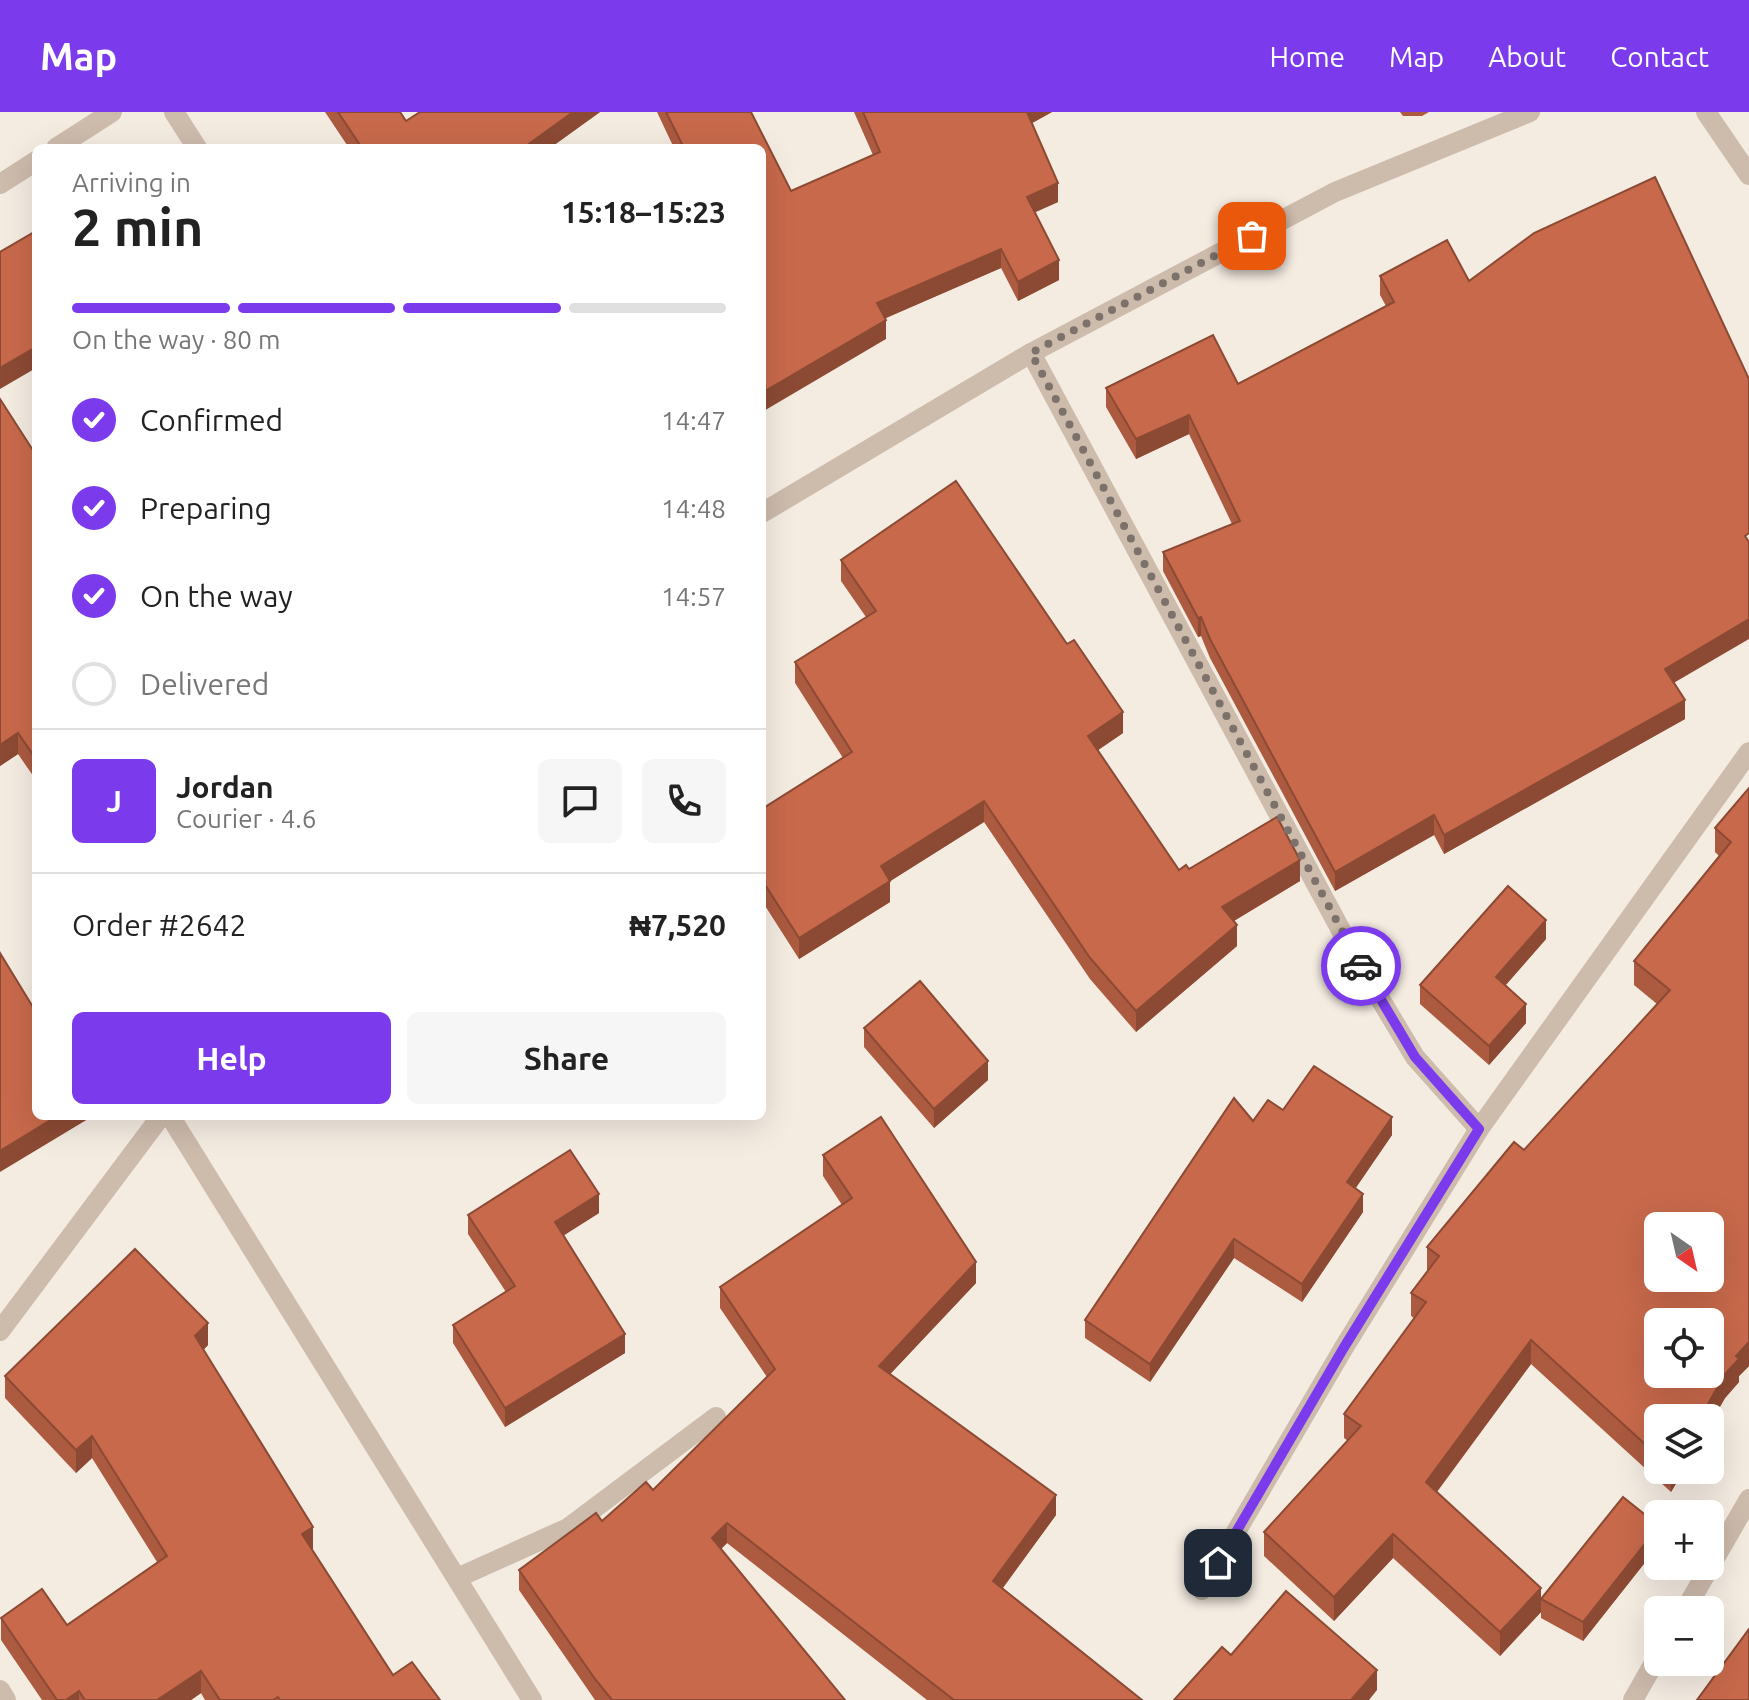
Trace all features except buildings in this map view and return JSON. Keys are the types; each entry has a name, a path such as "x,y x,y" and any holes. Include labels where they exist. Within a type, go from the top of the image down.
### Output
{"street":[{"path":"62,144 112,112"},
{"path":"174,112 194,144"},
{"path":"766,511 1031,353 1335,192 1530,112"},
{"path":"1706,112 1749,175"},
{"path":"0,184 32,164"},
{"path":"1031,353 1358,962 1415,1057 1479,1129"},
{"path":"1202,1590 1343,1349 1479,1129 1749,752"},
{"path":"0,1331 158,1120"},
{"path":"172,1120 532,1700"},
{"path":"457,1578 568,1528 716,1417"},
{"path":"1693,1596 1749,1499"},
{"path":"1633,1700 1647,1676"},
{"path":"0,1690 6,1700"}],"way so far":[{"path":"1252,236 1031,353 1361,966"}],"route":[{"path":"1218,1563 1343,1349 1479,1129 1415,1057 1361,966"}]}
